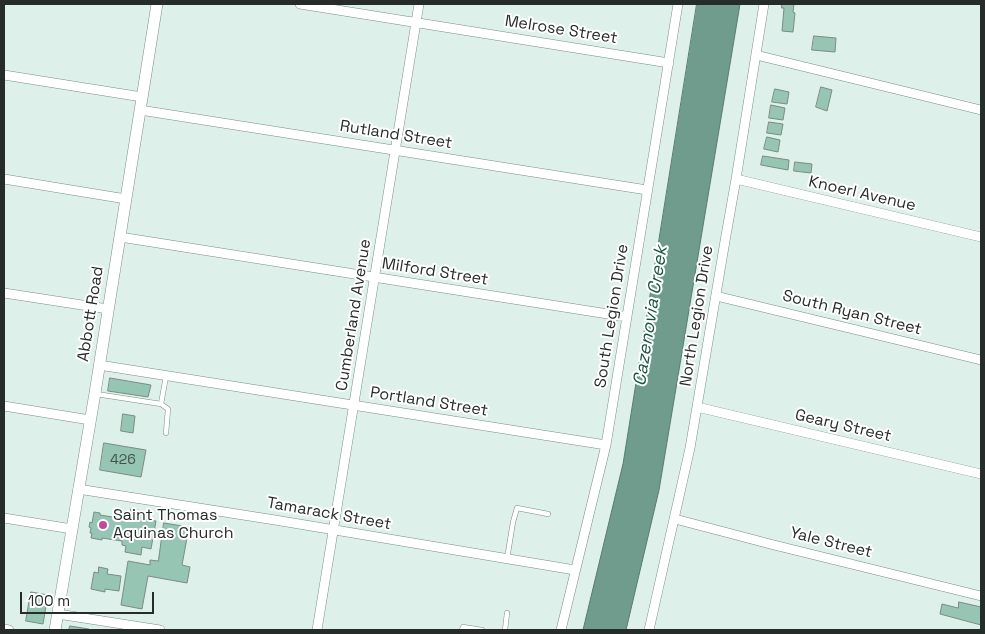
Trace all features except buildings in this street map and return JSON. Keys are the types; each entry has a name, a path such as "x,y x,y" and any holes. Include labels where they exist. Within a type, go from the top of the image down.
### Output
{"street":[{"name":"Abbott Road","path":"55,630 158,4"},
{"name":"Melrose Street","path":"300,4 669,63"},
{"name":"Cumberland Avenue","path":"317,630 419,4"},
{"name":"South Legion Drive","path":"561,630 606,445 678,4"},
{"name":"North Legion Drive","path":"648,630 690,448 764,4"},
{"path":"756,55 981,110"},
{"path":"4,75 142,97"},
{"name":"Rutland Street","path":"140,110 647,190"},
{"path":"4,179 126,199"},
{"name":"Knoerl Avenue","path":"736,179 981,237"},
{"name":"Milford Street","path":"120,237 627,317"},
{"path":"4,293 108,309"},
{"name":"South Ryan Street","path":"716,296 981,360"},
{"name":"Portland Street","path":"99,365 606,445"},
{"path":"4,406 90,420"},
{"name":"Geary Street","path":"697,406 981,474"},
{"name":"Tamarack Street","path":"78,489 575,570"},
{"path":"4,518 72,529"},
{"name":"Yale Street","path":"675,519 981,596"},
{"path":"58,614 160,630"},
{"path":"4,629 9,630"}],"lane":[{"path":"162,404 166,375"},
{"path":"95,393 162,404 168,409 166,433"},
{"path":"508,559 513,522 517,508 548,514"},
{"path":"505,630 507,613"},
{"path":"462,630 463,626 482,630"}],"water":[{"name":"Cazenovia Creek","path":"697,4 740,4 659,490 626,630 583,630 623,464"}],"place":[{"name":"Saint Thomas Aquinas Church","path":"103,525"}]}
